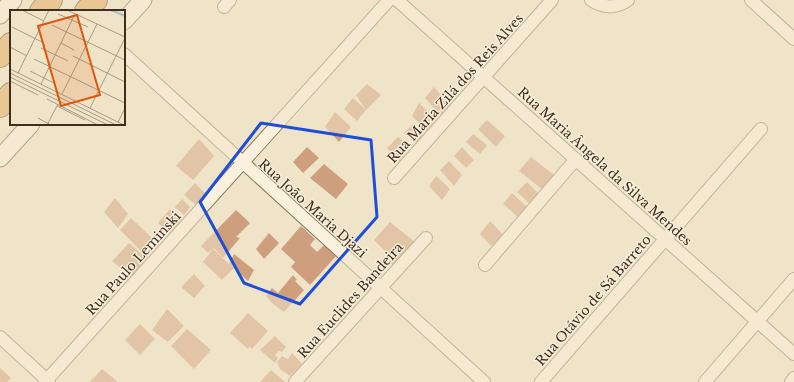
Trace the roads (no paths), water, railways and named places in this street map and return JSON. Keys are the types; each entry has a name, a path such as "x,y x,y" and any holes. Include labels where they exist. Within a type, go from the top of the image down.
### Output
{"highway":[{"path":"42,10 51,0"},
{"path":"87,10 96,0"},
{"path":"0,56 10,45"},
{"path":"0,106 10,95"}],"street":[{"path":"0,15 14,0"},
{"path":"125,20 143,0"},
{"name":"Rua Paulo Leminski","path":"47,381 389,0"},
{"name":"Rua Maria Ângela da Silva Mendes","path":"397,0 794,354"},
{"name":"Rua Maria Zilá dos Reis Alves","path":"394,178 552,0"},
{"path":"590,0 599,5 612,6 628,0"},
{"path":"751,0 794,39"},
{"name":"Rua João Maria Djazi","path":"125,55 484,382"},
{"path":"0,158 30,125"},
{"name":"Rua Otávio de Sá Barreto","path":"541,382 761,128"},
{"path":"485,265 576,159"},
{"name":"Rua Euclides Bandeira","path":"295,382 426,238"},
{"path":"705,382 794,279"},
{"path":"0,337 47,381"},
{"path":"791,382 794,378"}]}
